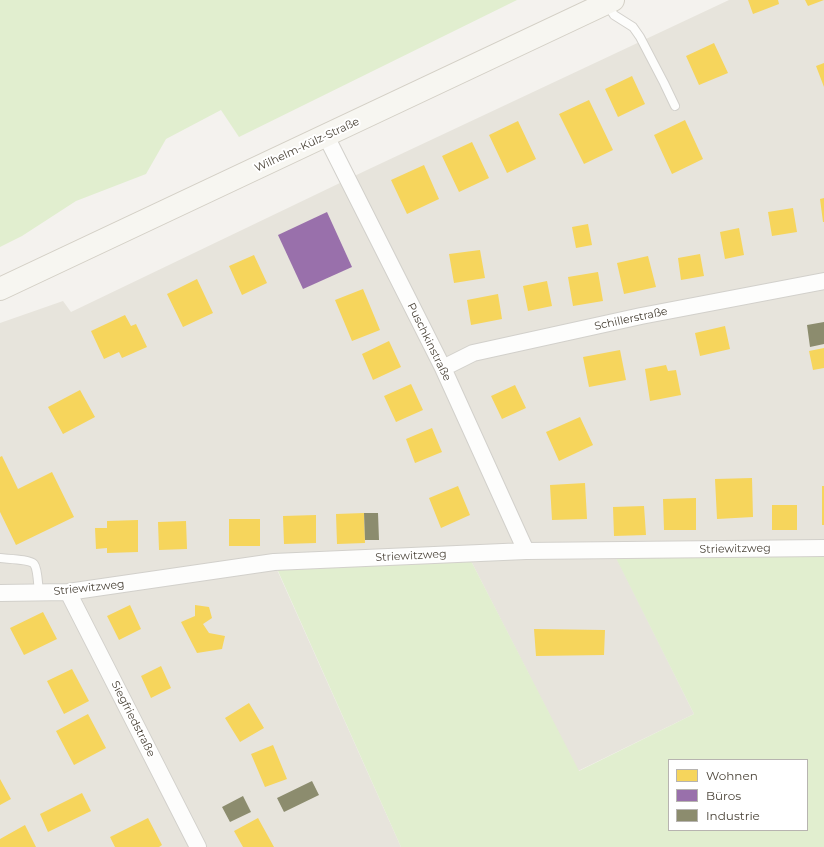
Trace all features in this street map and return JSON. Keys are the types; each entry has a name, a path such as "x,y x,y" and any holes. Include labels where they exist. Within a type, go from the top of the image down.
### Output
{"street":[{"name":"Wilhelm-Külz-Straße","path":"0,289 610,2"},
{"name":"Puschkinstraße","path":"326,136 443,368 526,551"},
{"name":"Schillerstraße","path":"443,368 473,352 641,316 824,281"},
{"name":"Striewitzweg","path":"0,593 68,592 274,562 526,551 824,548"},
{"name":"Siegfriedstraße","path":"68,592 198,847"}],"lane":[{"path":"610,2 614,15 633,27 640,37 675,106"},
{"path":"0,558 29,561 34,564 36,568 39,592"}],"shaded area":[{"path":"729,0 824,0 824,548 613,550 694,714 578,771 467,553 274,563 401,847 0,847 0,323 63,301 71,312 367,170"}],"green space":[{"path":"0,0 517,0 239,137 221,110 166,139 146,174 76,201 22,236 0,247"},
{"path":"824,548 824,847 401,847 274,562 467,553 579,771 694,714 612,550"}],"building: Wohnen":[{"path":"748,0 778,0 779,4 753,14"},
{"path":"805,0 824,0 808,6"},
{"path":"714,43 728,73 699,85 686,56"},
{"path":"824,63 824,87 816,66"},
{"path":"632,76 645,104 618,117 605,89"},
{"path":"589,100 613,150 584,164 559,114"},
{"path":"685,120 703,159 672,174 654,135"},
{"path":"518,121 536,159 507,173 489,135"},
{"path":"472,142 489,178 459,192 442,156"},
{"path":"424,165 439,199 407,214 391,180"},
{"path":"824,198 824,222 823,222 820,199"},
{"path":"793,208 797,232 772,236 768,212"},
{"path":"588,224 592,245 576,248 572,227"},
{"path":"739,228 744,255 725,259 720,232"},
{"path":"480,250 485,278 454,283 449,254"},
{"path":"700,254 704,276 681,280 678,258"},
{"path":"254,255 267,283 242,295 229,266"},
{"path":"648,256 656,287 624,294 617,263"},
{"path":"598,272 603,301 573,306 568,277"},
{"path":"197,279 213,313 183,327 167,294"},
{"path":"547,281 552,306 528,311 523,286"},
{"path":"363,289 380,330 352,341 335,300"},
{"path":"498,294 502,319 471,325 467,300"},
{"path":"125,315 131,326 136,324 147,347 122,358 119,352 104,359 91,331"},
{"path":"725,326 730,349 700,356 695,333"},
{"path":"389,341 401,367 373,380 362,354"},
{"path":"824,348 824,368 813,370 809,351"},
{"path":"620,350 626,380 589,387 583,357"},
{"path":"666,365 668,371 676,370 681,395 650,401 645,369"},
{"path":"411,384 423,410 396,422 384,396"},
{"path":"515,385 526,408 502,419 491,396"},
{"path":"80,390 95,417 63,434 48,407"},
{"path":"580,417 593,445 559,461 546,432"},
{"path":"432,428 442,452 415,463 406,439"},
{"path":"2,456 18,489 52,472 74,517 16,545 0,512 0,457"},
{"path":"752,478 753,517 717,519 715,479"},
{"path":"585,483 587,519 552,520 550,485"},
{"path":"458,486 470,515 441,528 429,498"},
{"path":"822,486 824,486 824,525 822,525"},
{"path":"696,498 696,530 664,530 663,499"},
{"path":"772,505 797,505 797,530 772,530"},
{"path":"644,506 646,535 614,536 613,507"},
{"path":"364,513 365,543 337,544 336,514"},
{"path":"316,515 316,543 284,544 283,516"},
{"path":"229,519 260,519 260,546 229,546"},
{"path":"138,520 138,552 107,553 107,548 96,549 95,528 107,528 107,521"},
{"path":"186,521 187,549 159,550 158,522"},
{"path":"130,605 141,629 119,640 107,616"},
{"path":"195,605 209,607 212,618 203,624 209,633 225,636 222,649 197,653 181,622 195,616"},
{"path":"43,612 57,639 24,655 10,628"},
{"path":"534,629 605,630 604,655 536,656"},
{"path":"161,666 171,688 151,698 141,676"},
{"path":"72,669 89,701 64,714 47,681"},
{"path":"249,703 264,728 240,742 225,718"},
{"path":"88,714 106,748 74,765 56,731"},
{"path":"273,745 287,779 265,787 251,754"},
{"path":"0,779 11,799 0,805"},
{"path":"82,793 91,811 48,832 40,814"},
{"path":"148,818 162,845 159,847 115,847 110,837"},
{"path":"258,818 274,847 243,847 234,831"},
{"path":"25,825 36,847 0,847 0,839"}],"building: Büros":[{"path":"327,212 352,267 303,289 278,235"}],"building: Industrie":[{"path":"824,322 824,344 810,347 807,325"},
{"path":"364,513 378,513 379,540 365,540"},
{"path":"312,781 319,795 284,812 277,798"},
{"path":"243,796 251,812 230,822 222,807"}]}
